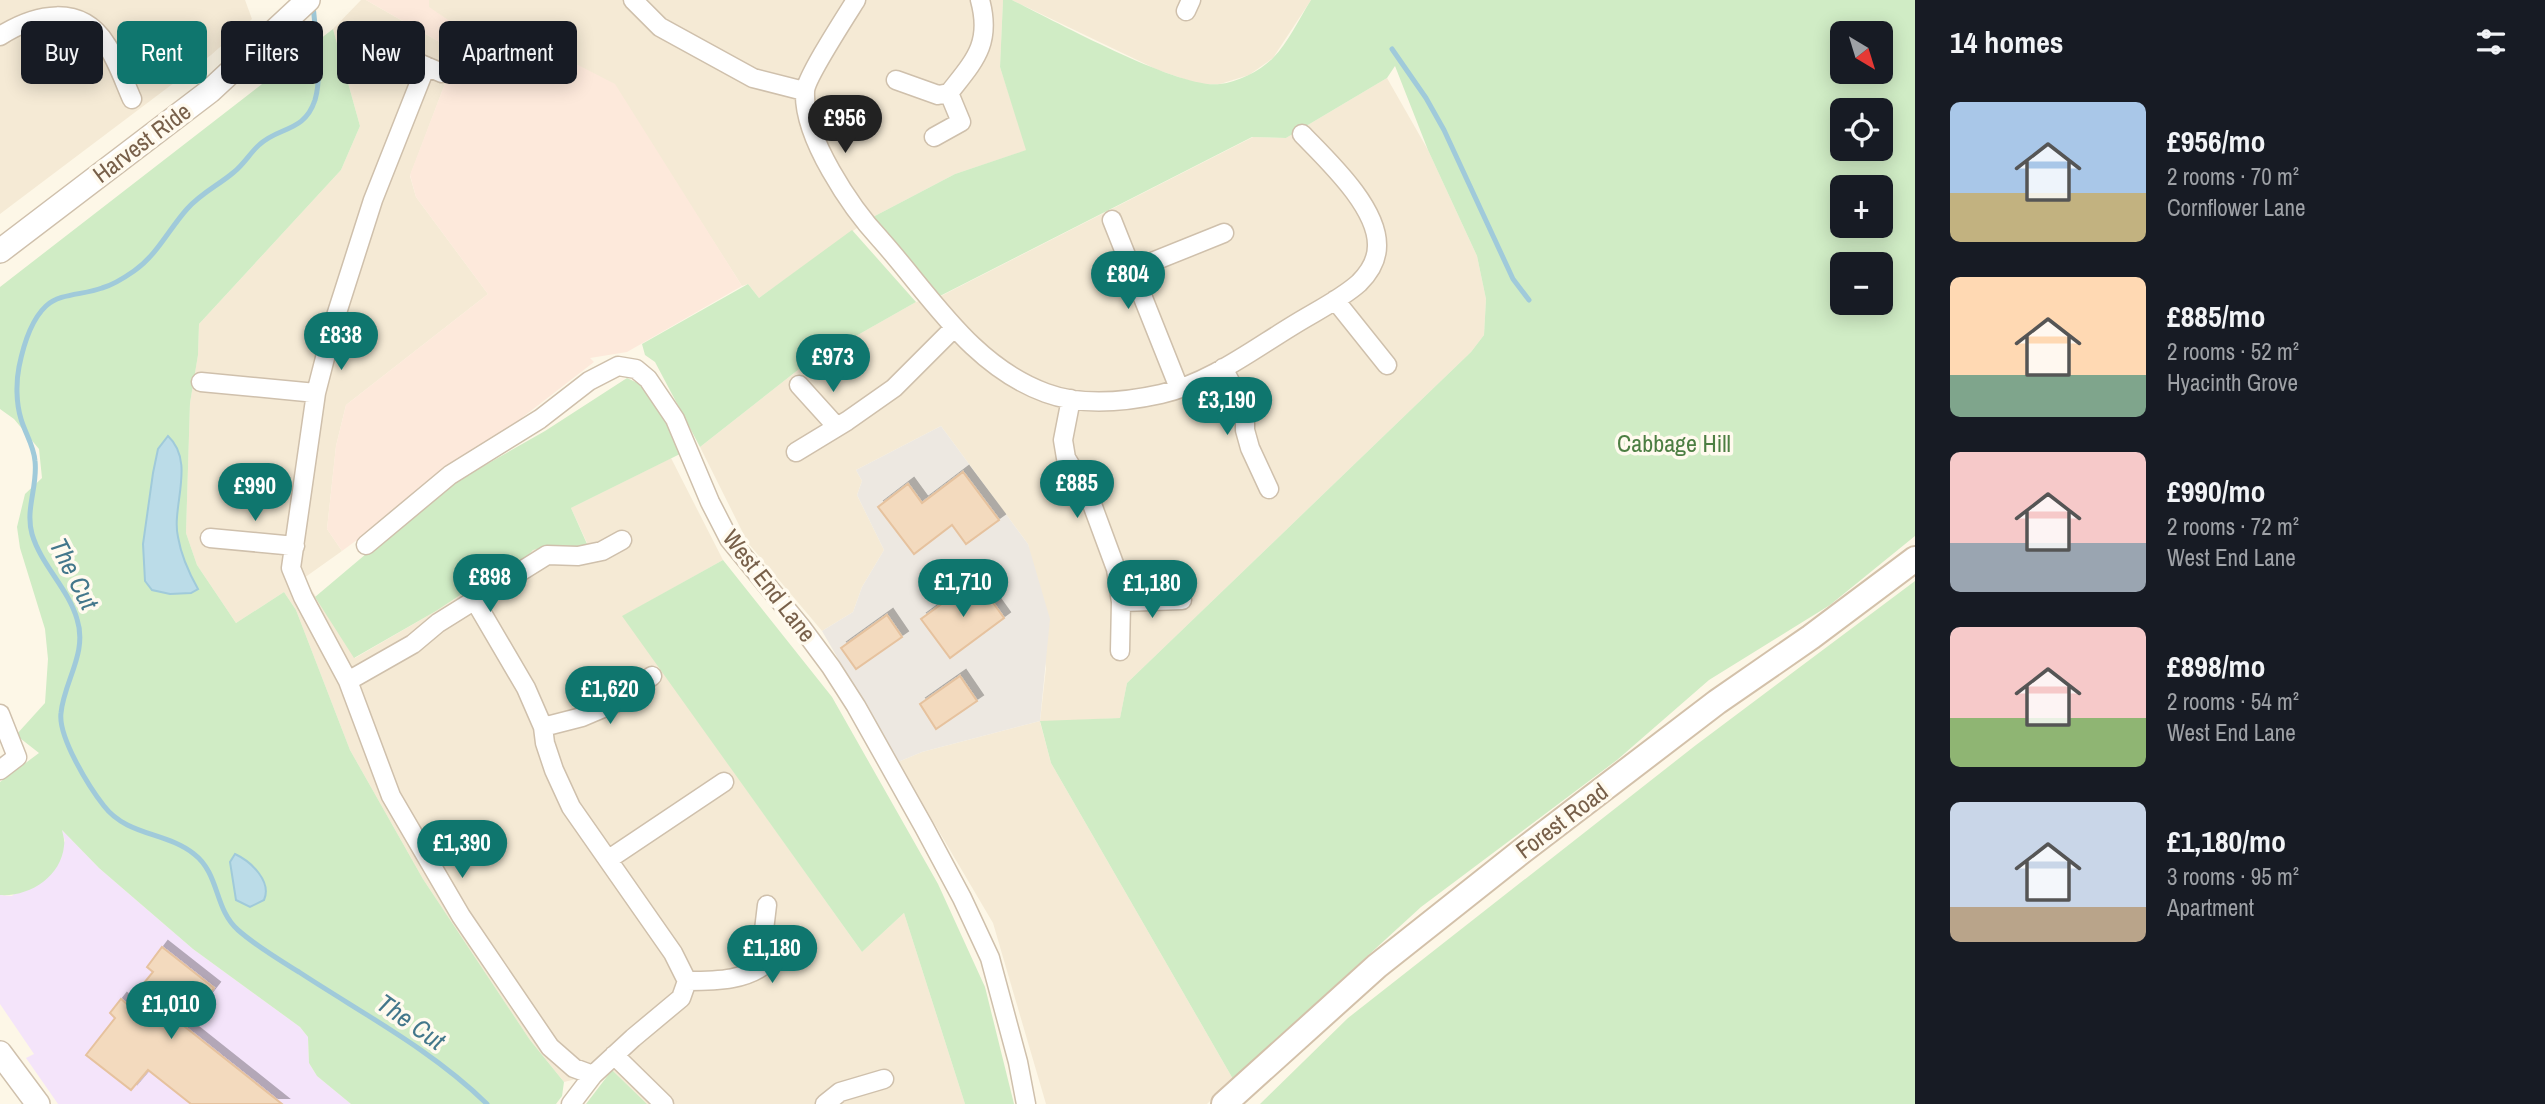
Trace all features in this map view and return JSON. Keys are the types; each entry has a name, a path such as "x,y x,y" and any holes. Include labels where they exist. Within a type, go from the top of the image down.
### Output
{"main road":[{"name":"Forest Road","path":"1224,1104 1377,966 1522,851 1717,702 1811,637 1915,559"}],"street":[{"name":"Harvest Ride","path":"0,251 163,128 255,51 308,0"},
{"path":"633,0 660,27 753,78 804,91"},
{"path":"856,0 804,91 812,136 866,223 954,328 981,355 1008,374 1046,393 1104,402 1151,396 1179,388 1223,368 1335,300 1358,283 1372,268 1378,247 1375,228 1352,190 1301,134"},
{"path":"896,80 938,95 949,93 983,46 984,15 980,0"},
{"path":"0,36 30,20 48,16 68,15 82,20 107,44 132,99"},
{"path":"425,66 434,70 373,200 335,319 316,393 292,568 303,597 348,681 391,796 461,916 550,1047 574,1068 593,1075"},
{"path":"934,137 961,122 949,93"},
{"path":"1112,220 1179,388"},
{"path":"1132,270 1224,233"},
{"path":"1335,300 1387,365"},
{"path":"796,452 837,428 894,388 954,328"},
{"name":"West End Lane","path":"366,545 450,475 540,419 589,381 618,366 636,369 648,379 674,419 709,502 729,539 802,628 856,706 962,898 990,958 1018,1062 1026,1104"},
{"path":"1223,368 1245,410 1245,430 1250,448 1269,488"},
{"path":"201,382 316,393"},
{"path":"799,385 837,428"},
{"path":"1071,399 1063,440 1066,458 1089,496 1116,569 1121,602 1120,651"},
{"path":"210,538 295,547"},
{"path":"348,681 413,644 438,624 547,555 578,556 602,551 622,540"},
{"path":"1121,602 1182,600"},
{"path":"475,601 526,688 543,727 554,770 571,807 673,953 687,981 681,998 593,1075 571,1104"},
{"path":"543,727 582,717 615,703 652,676"},
{"path":"0,714 17,757 0,770"},
{"path":"609,859 724,782"},
{"path":"687,981 715,981 763,968 771,959 764,930 767,905"},
{"path":"0,1053 38,1104"},
{"path":"614,1055 664,1104"},
{"path":"825,1104 840,1092 884,1079"}],"shaded area":[{"path":"0,0 245,0 252,19 221,21 221,46 207,58 207,21 117,21 117,84 173,84 0,214"},
{"path":"361,0 366,0 403,21 341,21"},
{"path":"366,0 429,0 429,7 450,21 439,21 439,42 425,34 425,21 403,21"},
{"path":"429,0 1003,0 1000,67 1027,150 955,174 871,218 759,298 748,284 742,286 689,203 577,65 577,21 449,21 428,7"},
{"path":"1012,0 1311,0 1273,58 1249,75 1220,84 1199,84 1158,70"},
{"path":"337,25 337,43 333,29"},
{"path":"425,34 439,42 439,84 445,84 410,176 416,197 488,294 346,405 336,446 327,529 342,551 304,578 355,658 480,582 524,560 533,550 553,546 578,550 587,543 571,508 671,458 723,560 623,616 862,952 904,913 965,1104 647,1104 612,1070 564,1082 530,1040 423,879 350,750 296,610 284,592 236,623 197,565 186,533 190,403 198,355 199,324 341,170 360,126 348,84 425,84"},
{"path":"578,65 615,84 742,286 627,352 590,358 594,362 342,551 327,529 336,446 346,405 488,294 416,197 410,175 445,84 577,84"},
{"path":"1387,78 1428,150 1477,256 1486,299 1484,335 1471,352 1127,683 1120,718 1040,722 1051,763 1233,1079 1207,1104 1046,1104 993,923 898,762 922,752 1040,721 1046,668 1028,544 941,426 856,470 862,481 857,495 884,550 862,587 853,612 822,631 748,543 700,447 803,366 916,302 939,297 1253,137 1286,138"},
{"path":"941,426 1028,544 1050,619 1040,721 922,752 898,762 822,631 853,612 862,587 884,550 857,495 862,481 856,470"},
{"path":"61,829 99,868 193,949 300,1027 308,1037 309,1063 317,1076 351,1104 58,1104 26,1058 34,1054 0,1004 0,895 12,896 65,841"}],"green space":[{"name":"Cabbage Hill","path":"1003,0 1012,0 1147,65 1201,83 1220,84 1248,75 1273,58 1311,0 1915,0 1915,536 1830,605 1709,680 1617,760 1421,907 1233,1079 1051,763 1040,721 1120,718 1127,683 1471,352 1484,335 1486,299 1477,256 1428,150 1395,66 1387,78 1286,138 1252,137 938,297 871,218 955,174 1026,150 1000,67"},
{"path":"333,29 337,43 337,84 348,84 360,126 341,170 199,324 198,355 190,403 186,533 197,565 236,623 284,592 296,610 350,750 423,879 530,1040 564,1082 562,1096 556,1104 351,1104 317,1076 309,1063 308,1037 300,1027 193,949 99,868 62,830 62,857 50,876 22,893 0,895 0,782 39,753 16,735 45,703 48,659 45,629 20,548 17,527 25,494 42,478 39,449 14,419 0,409 0,287 262,84 323,84 323,37","holes":["158,449 183,556 197,589 149,508"]},
{"path":"852,230 916,302 803,366 700,447 655,362 645,355 642,344 748,284 759,298"},
{"path":"627,378 642,385 656,400 684,452 571,508 587,544 578,551 553,546 533,550 524,560 480,582 436,611 354,658 315,597 443,489 545,431"},
{"path":"723,560 832,697 938,884 985,987 1014,1104 965,1104 904,913 862,952 622,616"},
{"path":"1915,581 1915,1104 1260,1104 1348,1018 1696,745"},
{"path":"612,1070 647,1104 586,1104"}],"water":[{"path":"168,436 176,447 182,471 177,525 183,557 198,589 191,593 170,594 152,590 145,581 143,544 153,473 158,449"},
{"path":"235,854 254,867 265,886 264,900 250,907 236,900 230,862"}],"building":[{"path":"963,472 999,520 966,544 952,525 914,554 878,507 908,484 922,503"},
{"path":"976,579 1004,618 950,658 921,619"},
{"path":"887,615 902,637 856,669 841,648"},
{"path":"960,676 977,701 936,729 920,704"},
{"path":"162,947 214,988 184,1026 282,1104 191,1104 148,1070 131,1090 86,1055 115,1018 110,1013 121,999 127,1004 153,972 147,967"}],"waterway":[{"name":"The Cut","path":"313,4 318,78 315,100 310,111 298,124 267,139 234,172 192,203 162,242 134,271 110,285 58,299 46,306 32,326 25,343 17,379 17,393 19,413 35,461 30,525 36,545 73,608 80,631 78,655 63,701 61,723 69,748 104,806 113,816 135,829 172,841 194,854 208,871 230,922 238,930 267,952 443,1066 487,1104"},
{"path":"1392,49 1426,98 1444,130 1513,279 1529,300"}]}
